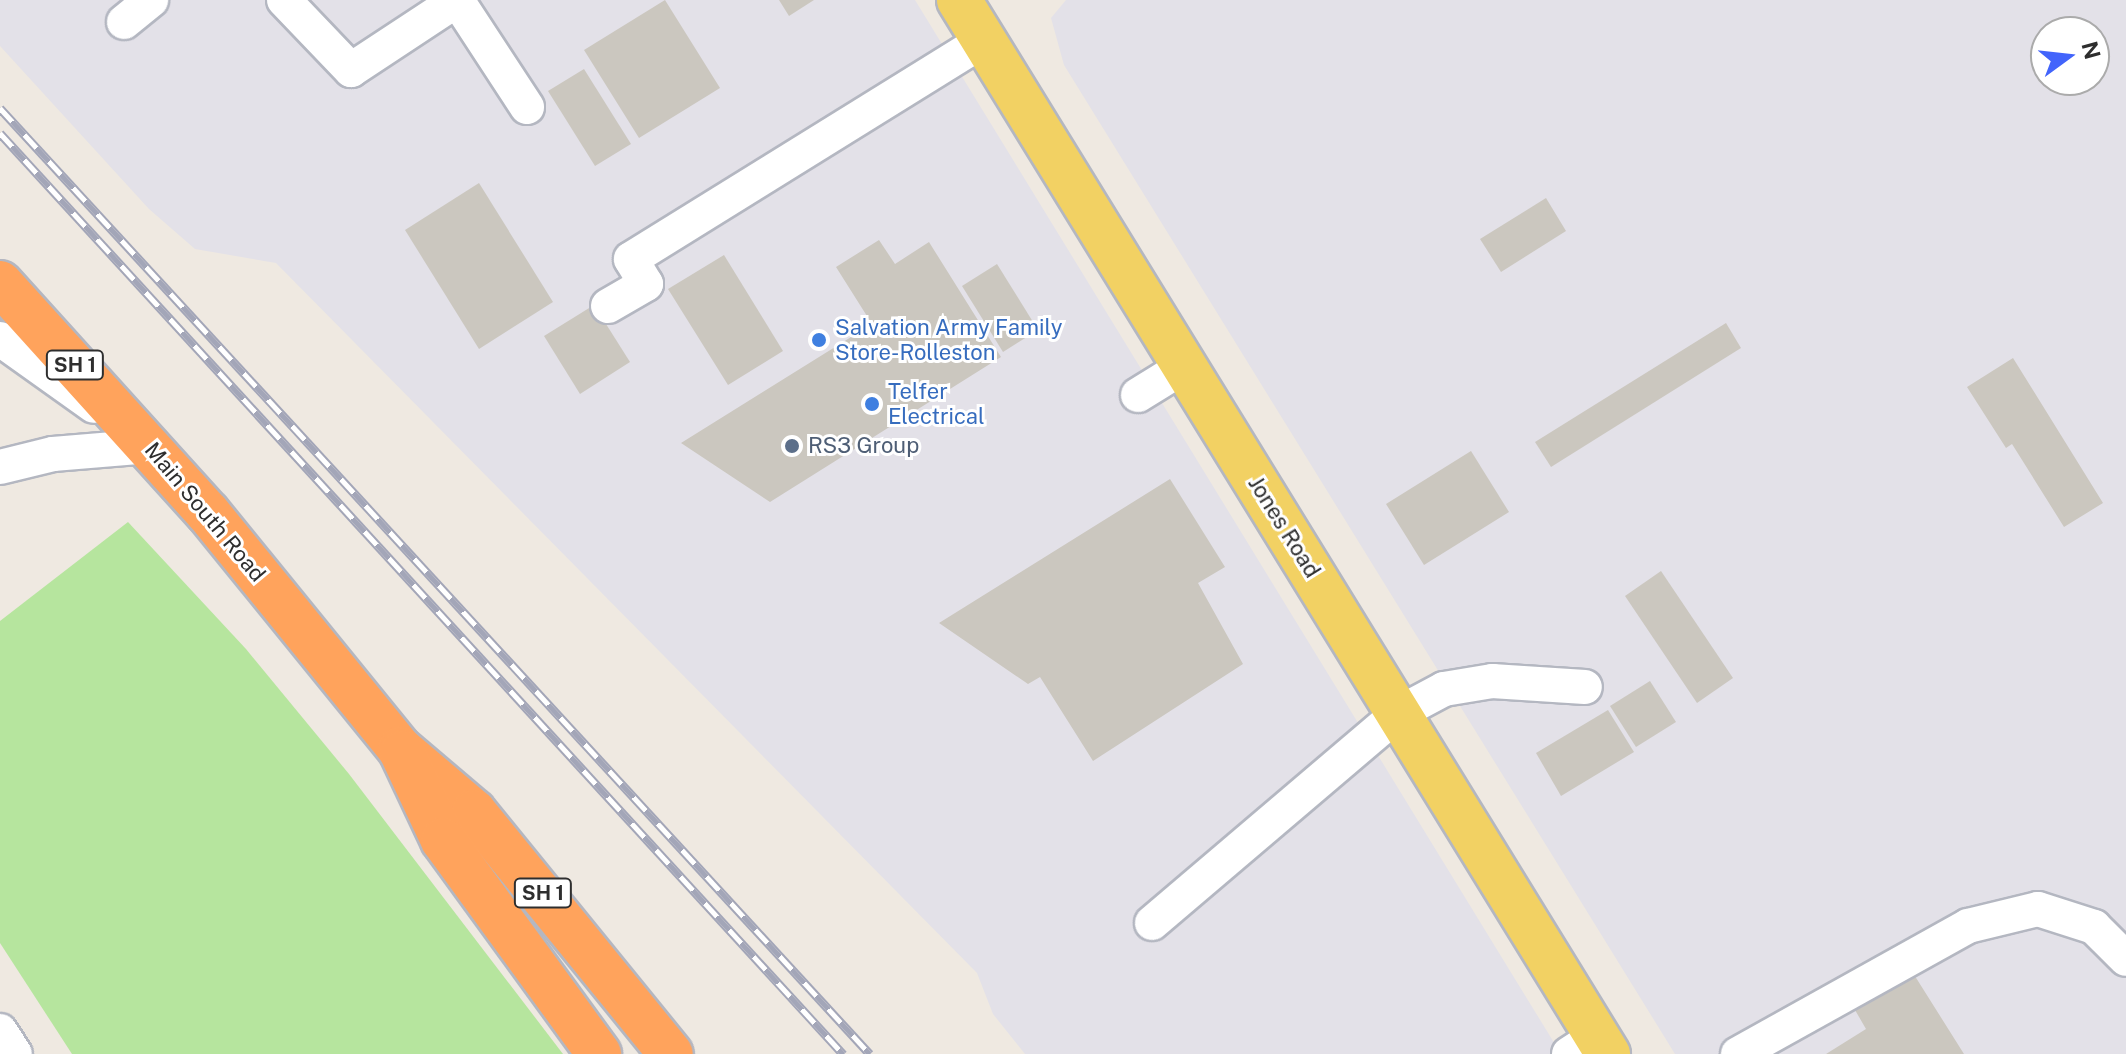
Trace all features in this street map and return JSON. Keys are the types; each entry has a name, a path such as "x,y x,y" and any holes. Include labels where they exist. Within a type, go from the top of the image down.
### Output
{"highway":[{"name":"Main South Road","path":"0,283 150,446 400,749 474,812 630,990 671,1054"},
{"name":"Main South Road","path":"400,749 443,840 599,1054"}],"main road":[{"name":"Jones Road","path":"973,13 1185,366 1399,713 1591,1048"}],"street":[{"path":"124,22 151,0"},
{"path":"284,0 351,70 457,0 527,107"},
{"path":"608,306 646,284 631,259 973,13"},
{"path":"0,339 150,446"},
{"path":"1138,395 1185,366"},
{"path":"0,467 53,454 150,446"},
{"path":"1152,923 1399,713 1444,689 1492,681 1585,687"},
{"path":"1738,1054 1968,926 2024,912 2038,909 2094,927 2126,959"},
{"path":"0,1031 15,1054"}],"shaded area":[{"path":"0,0 915,0 1561,1054 1025,1054 993,1014 977,973 276,263 195,249 149,209 0,46"},
{"path":"1066,0 2126,0 2126,1054 1675,1054 1064,65 1051,18"}],"green space":[{"path":"128,522 246,649 349,774 563,1054 72,1054 0,943 0,621"}],"building":[{"path":"665,0 720,88 639,138 584,50"},
{"path":"779,0 814,0 789,16"},
{"path":"584,69 631,144 595,166 548,91"},
{"path":"479,183 553,302 479,349 405,230"},
{"path":"1546,198 1566,231 1501,272 1480,239"},
{"path":"879,240 895,264 929,242 1001,357 770,502 681,443 872,324 836,267"},
{"path":"724,255 783,351 728,385 668,289"},
{"path":"997,264 1038,330 1003,352 962,286"},
{"path":"594,305 630,362 580,394 544,336"},
{"path":"1726,323 1741,348 1551,467 1535,442"},
{"path":"2013,358 2103,503 2064,527 2012,444 2006,448 1967,387"},
{"path":"1471,451 1509,512 1424,565 1386,504"},
{"path":"1170,479 1225,567 1198,583 1243,664 1093,761 1040,677 1028,684 939,623"},
{"path":"1661,571 1733,678 1697,703 1625,596"},
{"path":"1650,681 1676,722 1636,747 1610,706"},
{"path":"1608,710 1634,752 1561,796 1536,753"},
{"path":"1913,973 1964,1054 1826,1054 1866,1029 1855,1010"}],"railway":[{"path":"0,108 870,1054"},
{"path":"0,133 843,1054"}],"place":[{"name":"Salvation Army Family Store-Rolleston","path":"819,340"},
{"name":"Telfer Electrical","path":"872,404"},
{"name":"RS3 Group","path":"792,446"}]}
